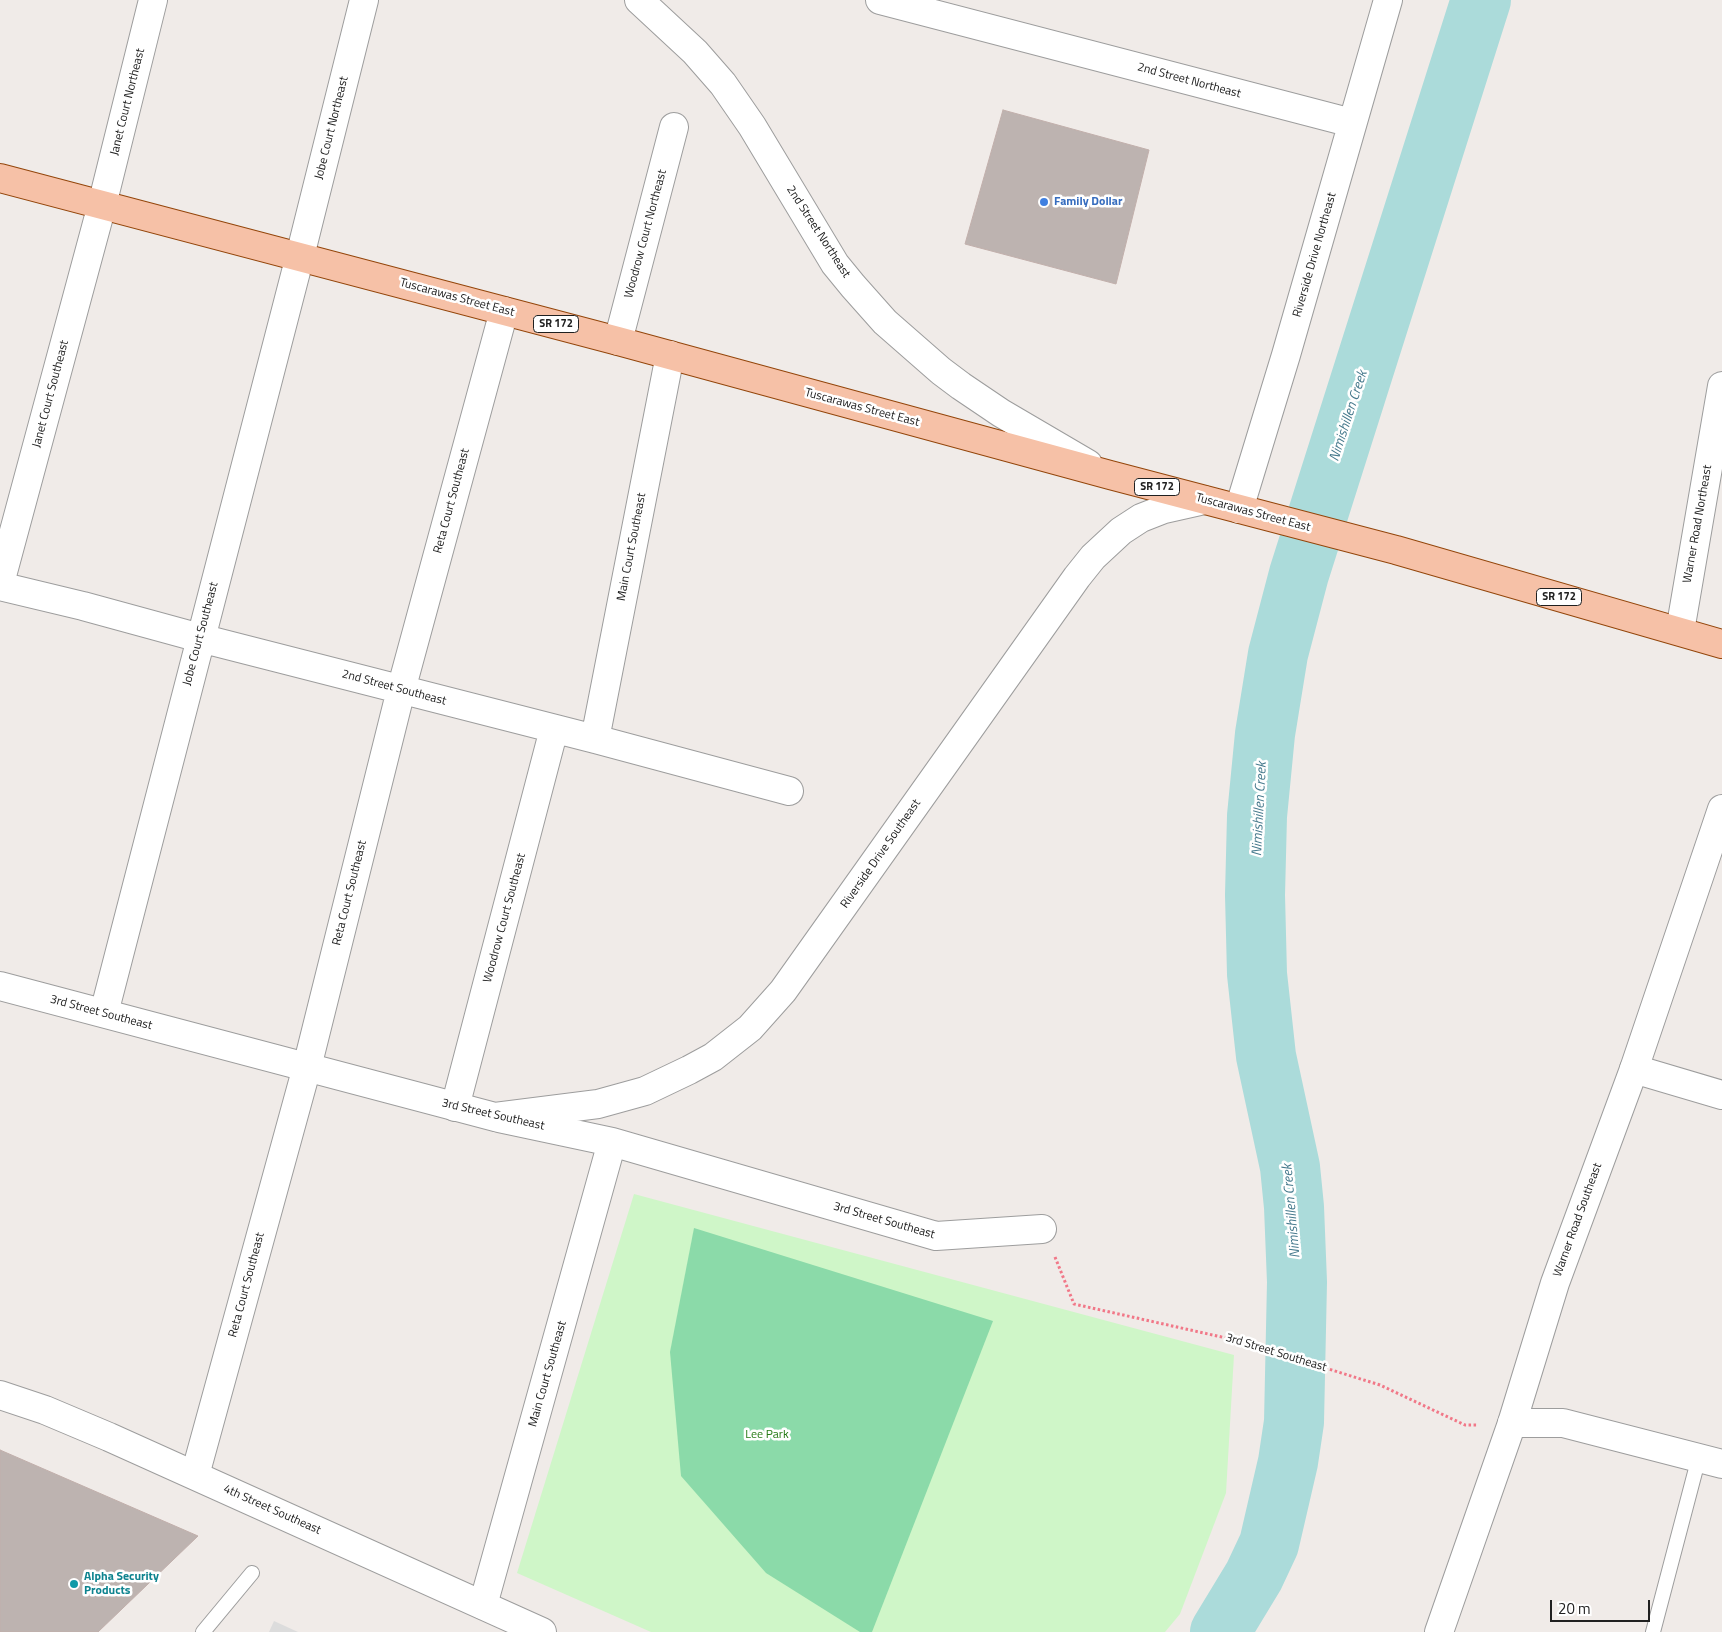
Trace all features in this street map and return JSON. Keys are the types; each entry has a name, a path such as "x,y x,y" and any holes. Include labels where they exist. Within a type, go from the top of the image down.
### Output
{"main road":[{"name":"Tuscarawas Street East","path":"0,178 618,340 670,356 1110,475 1396,550 1722,644"}],"street":[{"name":"Janet Court Northeast","path":"102,205 153,0"},
{"name":"Jobe Court Northeast","path":"300,256 364,0"},
{"name":"2nd Street Northeast","path":"639,0 695,52 723,84 752,126 835,264 886,322 927,359 961,386 1065,452 1110,475"},
{"name":"2nd Street Northeast","path":"880,0 919,5 1352,124"},
{"name":"Riverside Drive Northeast","path":"1239,509 1286,356 1388,0"},
{"name":"Woodrow Court Northeast","path":"618,340 674,127"},
{"name":"Janet Court Southeast","path":"0,585 102,205"},
{"name":"Jobe Court Southeast","path":"104,1013 300,256"},
{"name":"Reta Court Southeast","path":"195,1475 307,1067 401,690 504,311"},
{"name":"Main Court Southeast","path":"595,739 670,356"},
{"name":"Warner Road Northeast","path":"1680,631 1722,386"},
{"name":"Riverside Drive Southeast","path":"495,1117 598,1104 644,1091 713,1057 750,1028 783,991 1093,557 1120,531 1141,518 1164,509 1204,500"},
{"name":"2nd Street Southeast","path":"0,585 788,791"},
{"name":"Woodrow Court Southeast","path":"455,1107 554,729"},
{"name":"Warner Road Southeast","path":"1439,1632 1512,1423 1555,1283 1634,1069 1722,809"},
{"name":"3rd Street Southeast","path":"0,986 455,1107 612,1142 936,1236 1042,1229"},
{"path":"1634,1069 1722,1095"},
{"name":"Main Court Southeast","path":"483,1605 612,1142"},
{"name":"4th Street Southeast","path":"0,1394 73,1422 195,1475 542,1632"},
{"path":"1512,1423 1563,1423 1710,1460"}],"lane":[{"path":"1653,1632 1710,1460"},
{"path":"203,1632 252,1573"}],"path":[{"name":"3rd Street Southeast","path":"1042,1229 1074,1304 1235,1340 1380,1385 1465,1425 1512,1423"}],"green space":[{"name":"Lee Park","path":"634,1194 1234,1355 1226,1493 1180,1614 1165,1632 651,1632 517,1573"},
{"path":"694,1228 993,1321 872,1632 860,1632 766,1573 681,1476 670,1352"}],"shaded area":[{"path":"274,1621 298,1632 269,1632"}],"building":[{"path":"1003,110 1149,150 1116,284 965,244"},
{"name":"Alpha Security Products","path":"0,1450 198,1536 98,1632 0,1632"}],"waterway":[{"name":"Nimishillen Creek","path":"1220,1632 1254,1576 1269,1544 1288,1462 1294,1422 1297,1282 1294,1207 1290,1167 1266,1056 1257,974 1255,895 1257,816 1265,734 1278,654 1299,574 1481,0"}],"place":[{"name":"Family Dollar","path":"1044,202"},
{"name":"Alpha Security Products","path":"74,1584"}]}
